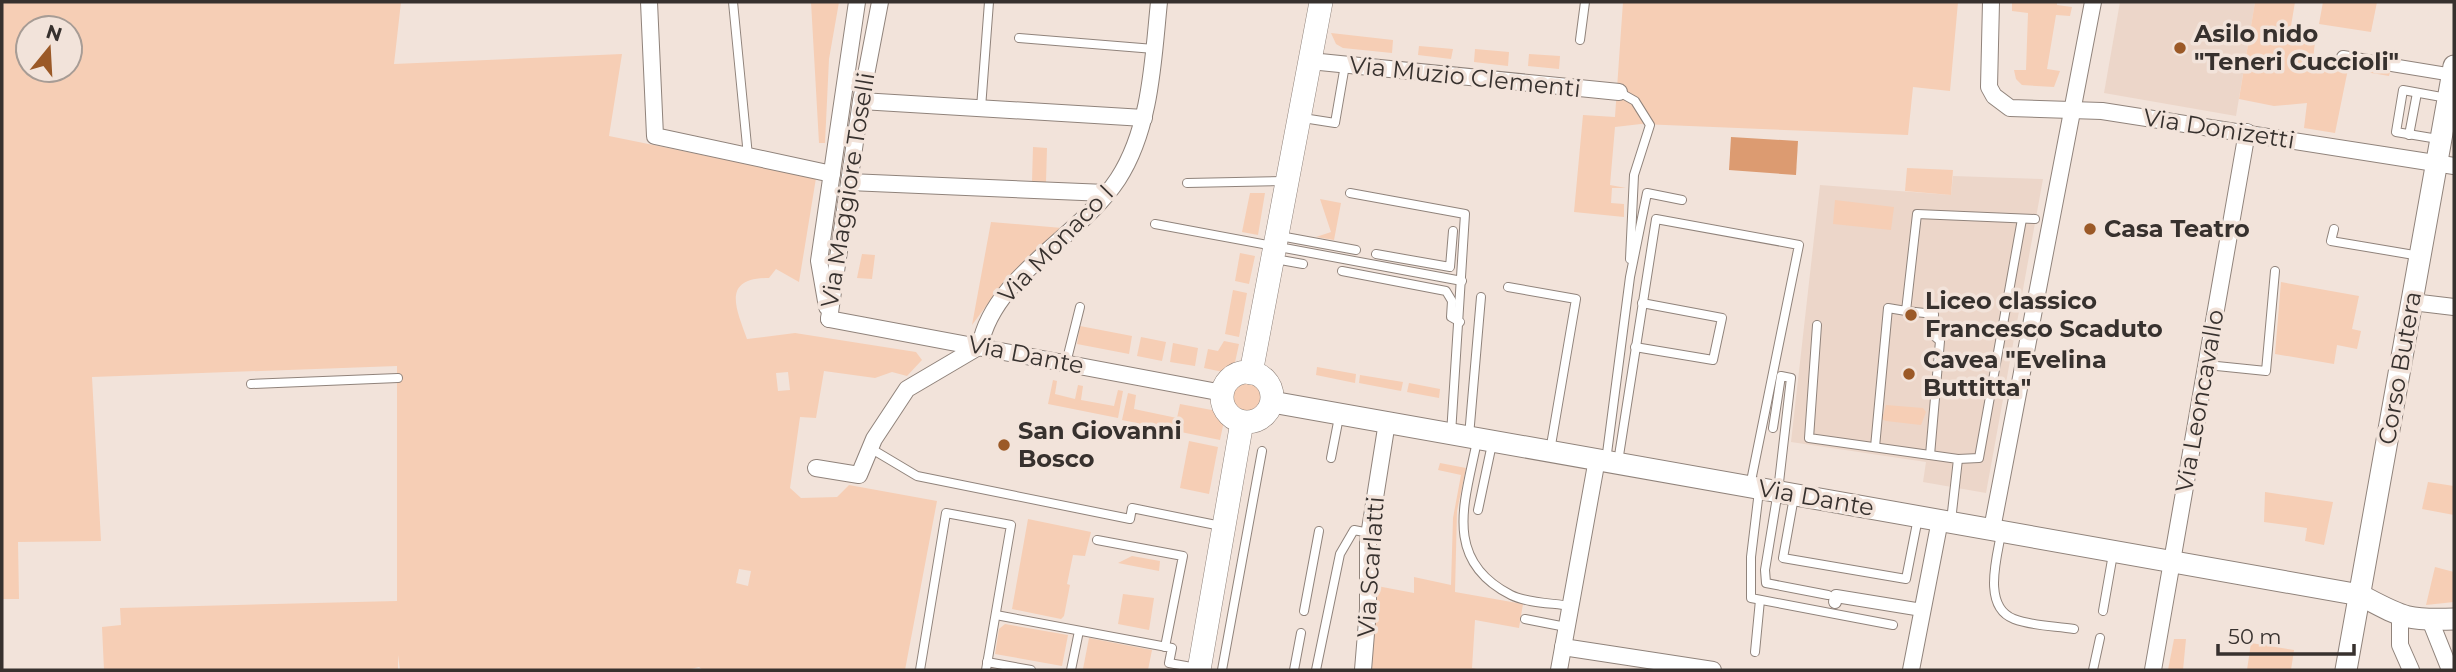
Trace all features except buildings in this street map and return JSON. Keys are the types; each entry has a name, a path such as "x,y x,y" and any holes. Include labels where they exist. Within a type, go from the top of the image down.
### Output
{"main road":[{"path":"1251,373 1321,2"},
{"path":"1251,373 1268,383 1272,402 1261,418 1242,422 1226,410 1223,393 1231,378 1251,373"},
{"path":"1207,670 1224,527 1242,422"}],"street":[{"path":"649,2 654,136 832,174"},
{"name":"Via Maggiore Toselli","path":"829,319 819,261 857,2"},
{"name":"Via Maggiore Toselli","path":"829,319 861,101 880,2"},
{"name":"Via Monaco I","path":"980,346 988,318 1013,285 1073,231 1119,177 1144,118 1159,2"},
{"name":"Via Donizetti","path":"1991,2 1989,87 2001,103 2020,109 2102,111 2446,165"},
{"path":"1997,530 2093,2"},
{"path":"2343,57 2453,70"},
{"name":"Via Muzio Clementi","path":"1310,61 1619,92"},
{"name":"Corso Butera","path":"2346,670 2420,256 2446,165 2441,140 2451,98 2453,70"},
{"path":"861,101 1144,118"},
{"name":"Via Leoncavallo","path":"2152,670 2247,132"},
{"path":"849,182 1106,193"},
{"path":"2412,302 2454,307"},
{"name":"Via Dante","path":"829,319 1223,393"},
{"path":"816,468 859,475 870,447 907,389 980,346"},
{"name":"Via Dante","path":"1272,402 2360,595 2400,616"},
{"name":"Via Scarlatti","path":"1363,670 1368,609 1369,533 1387,422"},
{"path":"1559,670 1570,606 1607,461"},
{"path":"1911,670 1922,610 1946,521"},
{"path":"1832,598 1836,596 1922,610"},
{"path":"2411,670 2400,645 2400,616 2430,620 2454,618"},
{"path":"2430,620 2450,670"},
{"path":"1563,647 1671,667 1713,670"}],"lane":[{"path":"733,2 748,156"},
{"path":"981,108 989,2"},
{"path":"1580,40 1585,2"},
{"path":"1019,38 1154,49"},
{"path":"1300,117 1335,123 1345,65"},
{"path":"2441,140 2396,132 2403,90 2451,98"},
{"path":"1619,92 1635,102 1650,125 1634,176 1630,213 1630,281"},
{"path":"2409,135 2417,93"},
{"path":"1187,183 1287,181"},
{"path":"1350,193 1465,214 1460,322 1478,510"},
{"path":"1607,461 1630,281 1647,193 1682,200"},
{"path":"1906,311 1917,214 2035,219"},
{"path":"1607,461 1635,346 1656,219 1799,245 1771,490 1766,583 1832,598"},
{"path":"1817,325 1809,438 1958,459 1979,458 2022,219"},
{"path":"1155,225 1462,281"},
{"path":"2334,229 2331,240 2420,256"},
{"path":"1376,254 1450,267 1453,231"},
{"path":"1275,247 1356,250"},
{"path":"1275,247 1303,264"},
{"path":"1342,271 1446,291 1452,301 1451,317 1460,322"},
{"path":"2207,365 2266,371 2275,271"},
{"path":"1508,287 1576,299 1550,451"},
{"path":"1481,297 1473,437 1462,536 1479,572 1512,596 1570,606"},
{"path":"1635,346 1713,360 1722,317 1642,303"},
{"path":"1066,363 1080,307"},
{"path":"1875,447 1888,308 1934,314 1933,335 1940,341 1930,455"},
{"path":"1773,428 1781,376 1791,378 1771,490 1751,557 1751,598 1893,625"},
{"path":"251,384 398,378"},
{"path":"1331,458 1339,414"},
{"path":"870,447 917,476 1130,519 1132,509 1224,527"},
{"path":"996,615 1172,648 1168,667 1207,670 1262,451"},
{"path":"1980,454 1992,457"},
{"path":"1946,521 1958,459"},
{"path":"1771,490 1783,558 1906,579 1918,516"},
{"path":"920,670 946,513 1011,525 987,666 1031,670"},
{"path":"1316,670 1340,554 1354,530 1369,533"},
{"path":"1997,530 1994,591 2003,610 2012,619 2074,629"},
{"path":"1304,611 1319,531"},
{"path":"1097,540 1183,556 1166,647"},
{"path":"2103,611 2114,551"},
{"path":"1755,652 1760,600"},
{"path":"1525,619 1566,627"},
{"path":"1072,670 1079,631"},
{"path":"1294,670 1301,633"},
{"path":"2093,670 2100,638"}],"shaded area":[{"path":"2,2 401,2 394,64 622,54 609,136 816,178 799,282 776,269 769,278 754,279 738,289 736,306 747,339 795,333 916,352 922,360 907,376 892,372 875,378 824,371 816,418 800,417 790,488 801,498 837,497 849,485 937,501 905,670 703,670 699,667 687,670 400,670 398,655 398,670 104,670 102,627 121,625 120,608 397,601 397,366 92,377 101,541 18,542 19,599 2,599","holes":["788,372 790,390 778,391 776,373","739,569 751,571 748,586 736,583"]},
{"path":"811,2 839,2 829,59 825,143 819,143"},
{"path":"1623,2 1958,2 1950,91 1913,87 1908,135 1641,124 1615,127 1610,185 1626,188 1612,188 1611,203 1624,204 1624,217 1574,212 1583,115 1615,117"},
{"path":"2012,2 2057,2 2057,5 2072,7 2070,16 2056,15 2047,69 2060,71 2054,87 2022,85 2016,79 2014,70 2026,70 2028,13 2012,11"},
{"name":"Asilo nido \"Teneri Cuccioli\"","path":"2120,2 2255,2 2236,116 2104,93"},
{"path":"2255,2 2295,2 2289,38 2315,42 2313,59 2390,72 2389,76 2348,69 2335,133 2304,128 2307,103 2274,106 2239,99"},
{"path":"2323,2 2377,2 2371,32 2319,24"},
{"path":"1331,33 1393,40 1392,53 1343,48 1336,44"},
{"path":"1419,46 1453,49 1451,59 1418,55"},
{"path":"1475,49 1509,52 1508,66 1474,62"},
{"path":"1529,54 1560,56 1559,69 1528,66"},
{"path":"1731,137 1798,141 1796,175 1729,170"},
{"path":"1033,147 1047,148 1046,182 1032,182"},
{"path":"1907,168 1953,170 1951,195 1905,191"},
{"name":"Liceo classico Francesco Scaduto","path":"1953,176 2043,179 1986,493 1923,482 1926,462 1791,442 1820,185 1951,195"},
{"path":"1250,193 1265,193 1258,235 1242,232"},
{"path":"1320,199 1341,203 1334,240 1316,237 1331,232"},
{"path":"1835,200 1894,207 1891,230 1833,224"},
{"path":"991,222 1062,228 1007,278 972,325"},
{"path":"1240,253 1255,256 1249,284 1235,281"},
{"path":"862,254 875,255 872,279 857,278"},
{"path":"2281,282 2359,296 2352,329 2361,331 2357,349 2337,345 2334,364 2275,354"},
{"path":"1233,290 1247,293 1239,337 1225,334"},
{"path":"1080,326 1132,336 1129,354 1077,344"},
{"path":"1141,337 1166,342 1162,361 1137,356"},
{"path":"1224,341 1239,344 1234,367 1223,372 1204,368 1208,349 1218,351"},
{"path":"1173,343 1198,348 1195,366 1170,362"},
{"path":"1317,367 1356,374 1355,383 1316,375"},
{"path":"1360,375 1403,382 1401,391 1359,383"},
{"path":"1053,380 1057,381 1055,394 1075,399 1078,385 1083,386 1081,400 1114,406 1118,390 1123,391 1118,418 1048,404"},
{"path":"1409,383 1440,389 1439,398 1407,392"},
{"path":"1247,384 1257,388 1261,398 1257,408 1247,412 1237,408 1233,398 1237,388"},
{"path":"1128,393 1136,395 1134,409 1177,418 1180,404 1217,411 1224,421 1220,440 1122,420"},
{"path":"1886,405 1923,408 1926,412 1921,425 1886,421 1882,419"},
{"path":"1189,441 1218,447 1209,494 1180,488"},
{"path":"1440,463 1466,468 1457,511 1455,592 1523,604 1519,628 1475,620 1472,668 1482,670 1372,670 1377,586 1414,593 1414,577 1451,585 1453,518 1461,475 1438,470"},
{"path":"2428,482 2454,486 2454,515 2422,509"},
{"path":"2265,492 2333,502 2324,545 2305,541 2307,528 2264,522"},
{"path":"1028,519 1091,532 1085,556 1073,555 1067,584 1070,585 1064,616 1061,619 1012,609"},
{"path":"1132,556 1160,561 1159,571 1118,563"},
{"path":"2435,567 2454,572 2454,602 2426,605"},
{"path":"1123,594 1154,598 1149,630 1118,624"},
{"path":"1005,624 1068,635 1062,666 995,654 999,629"},
{"path":"1089,638 1152,650 1148,670 1083,669"},
{"path":"2174,639 2186,639 2183,670 2168,670"},
{"path":"2251,643 2294,650 2291,670 2247,670"}],"place":[{"name":"Asilo nido \"Teneri Cuccioli\"","path":"2180,48"},
{"name":"Casa Teatro","path":"2090,229"},
{"name":"Liceo classico Francesco Scaduto","path":"1911,315"},
{"name":"Cavea \"Evelina Buttitta\"","path":"1909,374"},
{"name":"San Giovanni Bosco","path":"1004,445"}]}
